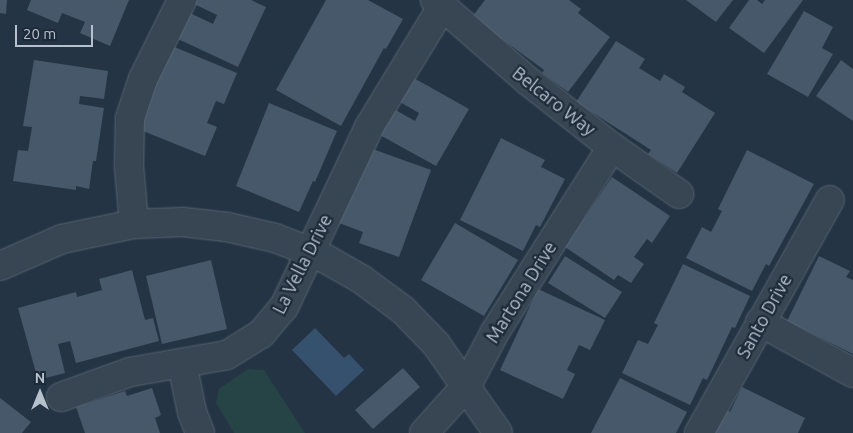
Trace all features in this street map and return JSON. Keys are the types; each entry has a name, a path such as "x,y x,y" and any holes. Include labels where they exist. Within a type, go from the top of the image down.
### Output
{"street":[{"path":"134,224 129,166 130,118 143,79 182,0"},
{"name":"Belcaro Way","path":"438,3 528,81 612,146 679,194"},
{"name":"La Vella Drive","path":"61,397 130,372 226,355 261,334 284,307 369,127 438,3"},
{"name":"Martona Drive","path":"424,433 466,386 495,332 612,146"},
{"name":"Santo Drive","path":"698,433 830,200"},
{"path":"0,266 62,239 134,224 183,222 227,227 275,238 310,252 361,279 402,310 436,344 498,433"},
{"path":"760,322 853,373"},
{"path":"182,363 192,412 200,433"}],"green space":[{"path":"248,369 264,370 305,433 234,433 216,403 219,389"}],"water":[{"path":"315,328 344,358 349,354 364,370 336,396 292,350"}],"building":[{"path":"0,0 7,0 6,14 0,13"},
{"path":"31,0 129,0 110,46 80,33 85,22 62,13 58,23 27,10"},
{"path":"197,0 251,0 266,7 238,67 178,39 190,13 213,24 217,15 194,4"},
{"path":"326,0 368,0 403,19 386,49 384,48 341,126 276,90"},
{"path":"485,0 569,0 581,9 578,13 610,37 568,92 542,73 544,70 472,17"},
{"path":"686,0 733,0 716,22"},
{"path":"749,0 757,0 762,4 765,0 803,0 764,53 729,28"},
{"path":"804,11 833,27 822,48 833,54 808,97 767,74"},
{"path":"616,41 645,59 639,68 660,81 664,74 685,87 682,92 715,113 677,173 648,154 651,150 576,102"},
{"path":"172,46 237,73 224,104 216,101 207,123 217,127 205,156 138,129"},
{"path":"34,60 108,71 104,99 80,96 79,104 104,108 96,161 93,161 89,189 76,186 76,190 13,181 18,150 28,151 32,127 23,126"},
{"path":"841,60 853,69 853,121 816,96"},
{"path":"412,77 469,109 436,166 378,134 392,108 415,121 419,113 398,101"},
{"path":"269,103 337,131 315,182 313,181 299,212 236,186"},
{"path":"501,138 545,160 541,167 565,179 540,227 536,225 523,251 460,220"},
{"path":"367,147 431,170 399,257 359,243 363,232 339,223"},
{"path":"747,150 814,184 769,266 766,264 752,291 686,258 702,227 711,232 722,211 718,209"},
{"path":"612,177 670,216 652,243 647,239 634,257 644,264 631,283 618,275 614,280 565,247"},
{"path":"455,223 518,260 484,316 421,280"},
{"path":"565,256 622,292 605,318 548,283"},
{"path":"819,256 850,271 846,277 853,280 853,354 787,321"},
{"path":"211,260 227,329 162,344 146,276"},
{"path":"683,264 750,296 735,328 732,327 707,380 703,378 690,405 622,373 638,340 648,344 658,325 654,323"},
{"path":"132,270 145,320 153,318 159,341 76,363 70,341 58,344 65,373 38,380 18,308 76,292 77,297 102,290 99,279"},
{"path":"538,289 605,320 590,350 579,345 567,370 575,374 563,399 500,370"},
{"path":"403,368 420,387 373,429 355,410"},
{"path":"620,378 687,412 676,433 591,433"},
{"path":"742,387 805,418 798,433 715,433 727,410 730,412"},
{"path":"152,388 161,415 155,418 160,433 85,433 76,407 125,391 127,396"},
{"path":"0,398 31,422 22,433 0,433"}]}
